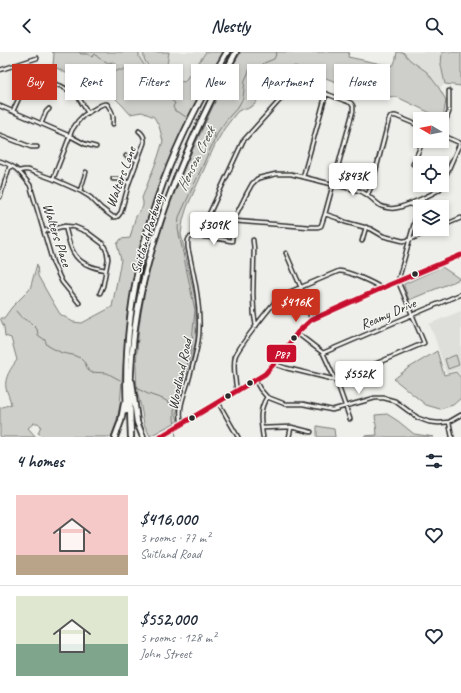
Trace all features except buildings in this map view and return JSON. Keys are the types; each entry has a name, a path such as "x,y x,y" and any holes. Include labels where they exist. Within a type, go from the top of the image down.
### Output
{"highway":[{"name":"Suitland Parkway","path":"129,437 126,408 126,374 129,335 135,290 144,245 165,179 180,143 227,52"},
{"name":"Suitland Parkway","path":"129,437 132,355 135,326 148,261 159,225 194,138 236,52"},
{"path":"132,355 132,378 136,417 138,427 143,437"},
{"path":"115,437 123,412 126,374"}],"main road":[{"path":"160,437 265,374 297,333 311,320 461,255"}],"street":[{"path":"0,70 37,58"},
{"path":"14,112 19,98 25,91 33,87 51,83 61,86 77,95 88,113"},
{"path":"449,91 449,112"},
{"name":"Woodland Road","path":"326,94 351,103 353,108 333,184"},
{"name":"Woodland Road","path":"180,425 180,408 199,334 198,301 188,243 190,238 199,236 241,145 280,100"},
{"path":"303,177 324,100"},
{"path":"53,179 63,152 78,121 98,106 107,104 113,113 113,124"},
{"path":"0,106 88,145 96,146"},
{"path":"41,124 46,112 50,109"},
{"path":"368,194 372,185 388,123 391,117 395,116 413,123"},
{"name":"Walters Lane","path":"19,172 28,170 80,191 90,197 113,217 116,217 121,212 129,183 143,147 144,140 139,130"},
{"path":"0,135 31,147 37,147"},
{"path":"199,236 232,241 233,221 247,192 257,179 268,175 284,174 303,177 360,191 368,194 384,207 396,208 410,204 435,192 441,187 460,143 449,138"},
{"path":"126,156 137,160"},
{"path":"0,161 14,166 19,172"},
{"path":"0,197 10,165"},
{"name":"Walters Place","path":"19,172 26,178 30,185 53,263 62,282 79,303"},
{"path":"80,191 86,172"},
{"path":"113,179 118,179 129,183"},
{"path":"233,221 321,226 333,184"},
{"path":"325,214 345,222 374,230 383,236 402,241 418,236"},
{"path":"449,223 461,218"},
{"path":"65,226 72,250 81,261 87,265 106,270"},
{"path":"44,231 71,226 96,238 103,244 107,252 108,259 103,286 100,293"},
{"path":"274,364 336,380 424,344 398,281 413,226"},
{"path":"362,241 366,227"},
{"path":"253,240 253,294 256,326"},
{"path":"286,253 308,304 311,320"},
{"path":"237,391 235,373 236,354 277,300 285,294 342,271 382,289"},
{"name":"Reamy Drive","path":"323,353 461,294"},
{"path":"297,333 323,353 336,380 350,419"},
{"path":"255,380 267,397 285,404 309,405 332,410 375,398 384,398 395,401 418,418 435,423 449,422 461,415"},
{"path":"263,437 261,411 267,397"},
{"path":"218,402 238,437"},
{"path":"449,422 452,437"},
{"path":"262,428 291,428 311,432"},
{"path":"289,437 291,428"}],"shaded area":[{"path":"52,52 139,52 139,57 144,64 124,64 124,100 183,100 183,82 191,72 191,100 197,100 181,132 148,217 136,264 127,318 120,405 116,424 111,437 44,437 38,433 41,426 38,423 34,423 28,428 36,437 0,437 0,408 11,404 6,388 6,381 10,370 17,360 11,338 5,336 4,327 0,318 4,318 12,307 30,289 37,264 38,276 60,314 73,322 82,323 112,307 121,260 117,244 121,239 130,238 136,216 142,208 142,198 163,141 159,126 154,117 142,112 130,114 116,99 116,64 65,64 65,73 57,68 57,64 53,64 54,53"},
{"path":"139,52 206,52 197,64 191,64 191,72 184,82 183,64 144,64 139,57"},
{"path":"144,52 169,52 167,64 147,64 144,57"},
{"path":"206,52 223,52 217,64 197,64"},
{"path":"241,52 349,52 348,57 381,64 334,64 334,81 326,78 326,64 247,64 247,100 258,100 254,105 237,112 224,129 214,147 187,207 183,220 181,234 196,303 196,339 185,386 176,414 178,421 150,436 144,424 137,392 136,366 139,325 148,272 164,219 185,166 216,100 239,100 239,64 234,64"},
{"path":"397,52 403,52 410,60 427,72 439,88 446,100 444,112 428,112 397,97 390,97 390,66 395,62"},
{"path":"403,52 442,52 441,65 445,84 439,88 427,73 410,60"},
{"path":"442,52 461,52 461,86 445,84 441,65"},
{"path":"442,267 460,279 409,300 404,284"},
{"path":"461,311 461,375 456,370 446,373 429,324"},
{"path":"437,351 444,375 456,372 461,378 461,398 453,405 440,409 426,405 394,379 407,369"},
{"path":"456,355 459,365 448,369 445,359"},
{"path":"387,414 414,434 434,437 364,437 377,435 375,415"},
{"path":"317,426 334,429 335,437 317,437"}],"waterway":[{"path":"79,52 81,54 88,54 92,57 95,54 98,58 108,63 113,62 115,65 111,70 112,72 124,69 138,74 138,78 144,84 147,85 149,82 152,87 155,87 155,83 160,87 164,96 167,91 171,100 175,103 173,107 175,111 186,117"},
{"name":"Henson Creek","path":"175,427 174,411 182,388 182,382 191,352 195,310 178,229 179,217 219,130 238,107 243,98 245,80 250,69 260,67 264,63 274,59 277,52"},
{"path":"194,119 198,122"},
{"path":"204,124 212,129 215,138"},
{"path":"16,311 21,317 37,329 38,335 45,340 47,345 62,353 80,358 85,363 89,372 107,373 120,380"},
{"path":"136,388 163,399 175,406"},
{"name":"Henson Creek","path":"175,430 176,437"}],"transit line":[{"name":"P87","path":"160,437 265,374 298,332 311,320 461,255"}]}
